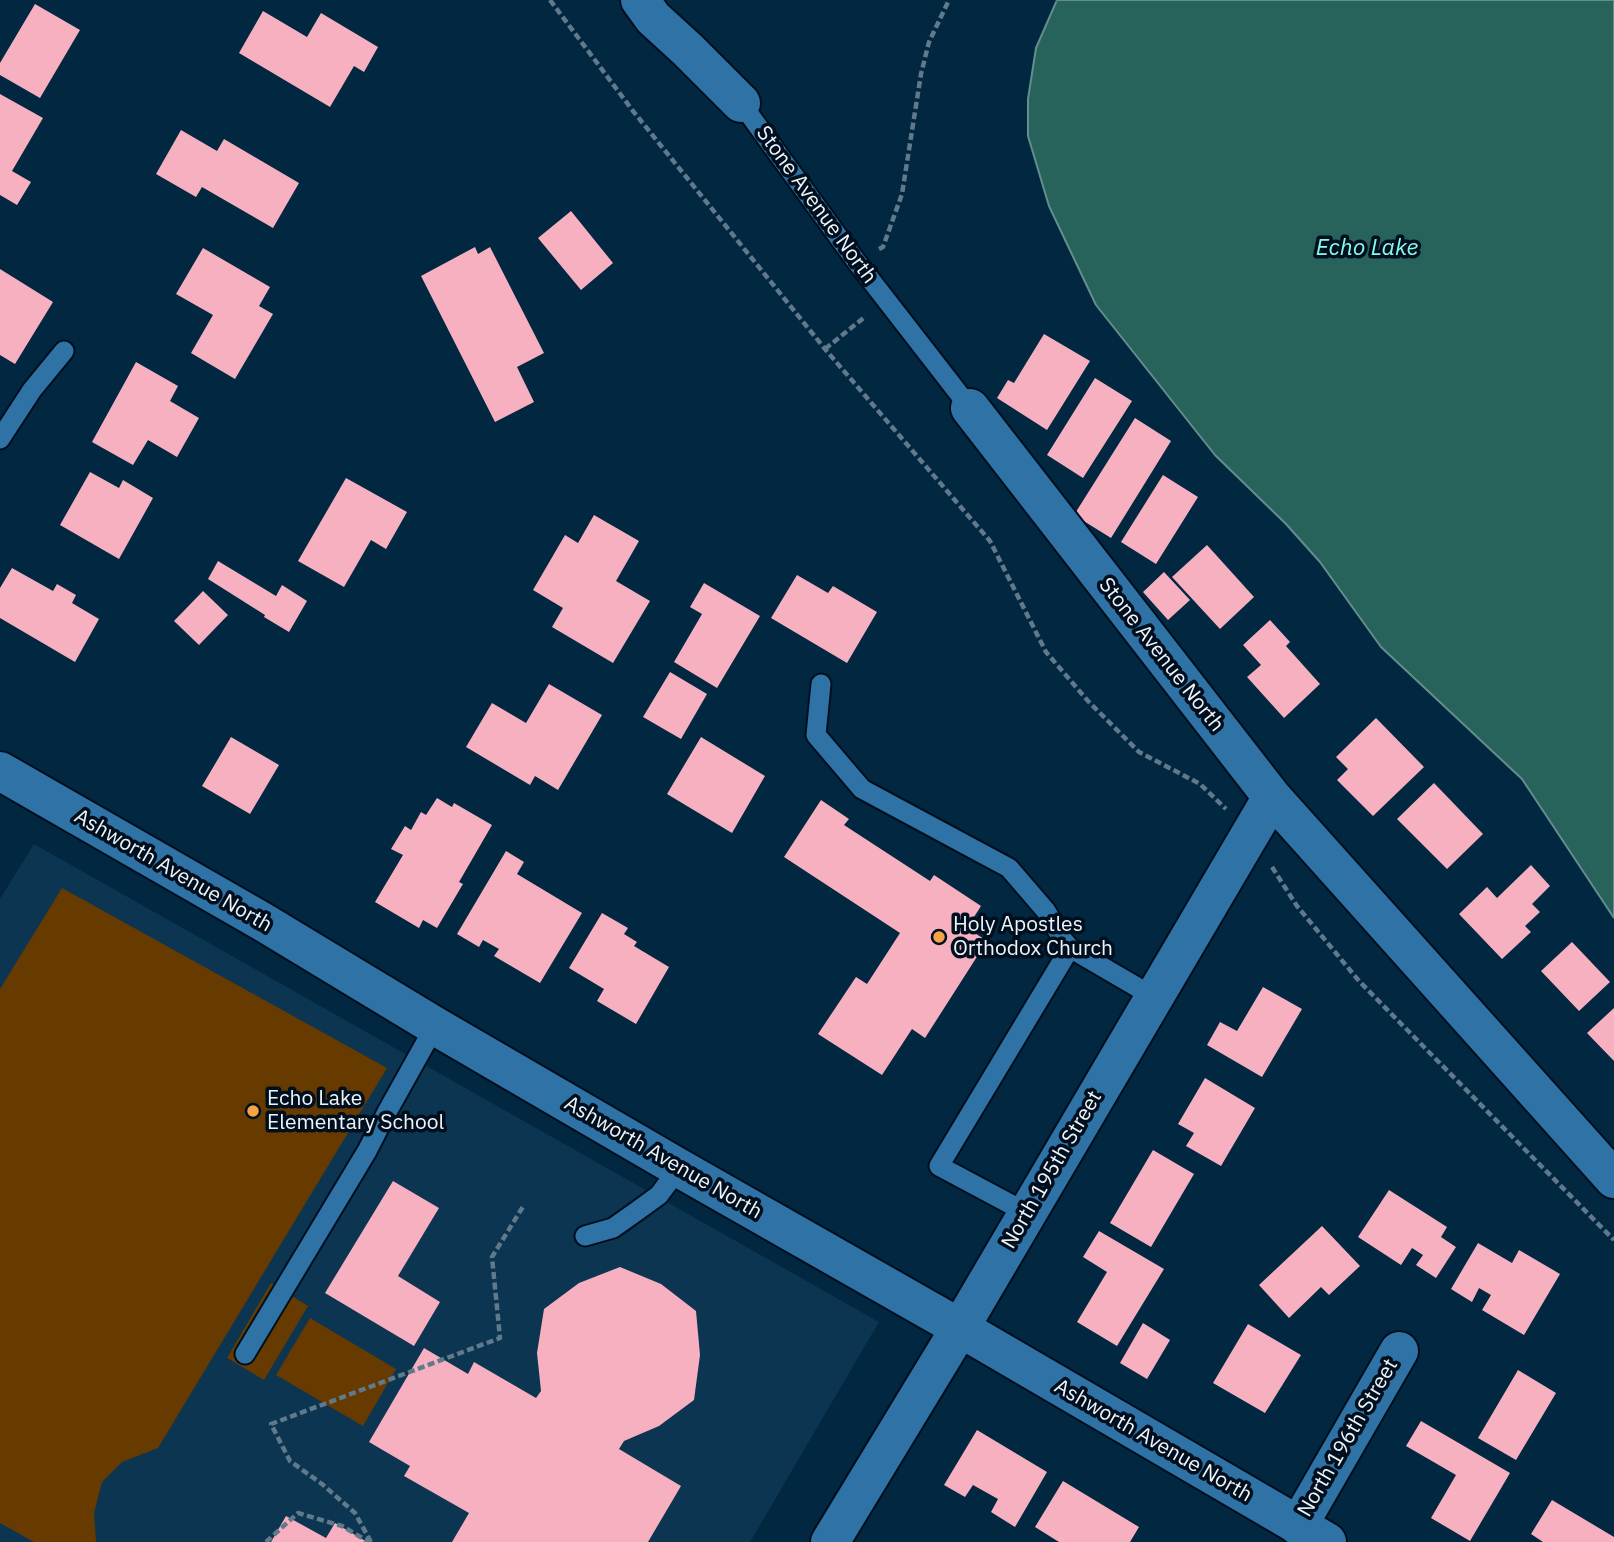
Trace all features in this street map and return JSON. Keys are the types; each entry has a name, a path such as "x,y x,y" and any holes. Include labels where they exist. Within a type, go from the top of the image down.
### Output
{"street":[{"path":"640,0 653,18 741,103"},
{"name":"Stone Avenue North","path":"970,408 1272,797 1614,1179"},
{"name":"Ashworth Avenue North","path":"0,771 1312,1534"},
{"name":"North 195th Street","path":"831,1542 1272,797"},
{"name":"North 196th Street","path":"1312,1534 1399,1351"}],"lane":[{"name":"Stone Avenue North","path":"741,103 856,261 970,408"},
{"path":"0,439 32,390 64,351"},
{"path":"821,684 816,735 862,789 1009,867 1046,911 1070,948 1154,997"},
{"path":"1027,1213 939,1166 1070,948"},
{"path":"245,1354 367,1151 435,1026"},
{"path":"585,1236 612,1228 648,1203 659,1195 679,1168"}],"path":[{"path":"550,0 633,111 825,349 990,541 1046,652 1088,701 1139,752 1200,783 1251,832 1297,906 1359,981 1614,1240"},
{"path":"856,261 883,247 902,194 921,74 929,42 949,0"},
{"path":"825,349 886,300"},
{"path":"370,1542 355,1513 322,1483 290,1461 271,1424 500,1338 492,1256 524,1206"},
{"path":"266,1542 298,1513 342,1526 370,1542"}],"shaded area":[{"name":"Echo Lake Elementary School","path":"34,844 879,1322 750,1542 0,1542 0,899"},
{"path":"62,888 387,1068 158,1448 122,1462 102,1482 94,1513 96,1542 34,1542 0,1523 0,989"},
{"path":"271,1283 308,1306 264,1380 227,1358"},
{"path":"310,1318 396,1369 363,1426 276,1375"}],"water":[{"name":"Echo Lake","path":"1057,0 1614,0 1614,918 1522,779 1381,647 1320,562 1286,524 1215,455 1096,305 1049,206 1028,136 1028,99 1036,48"}],"building":[{"path":"35,4 80,30 40,98 0,75 0,63"},
{"path":"263,11 307,37 321,13 378,47 364,72 354,66 330,107 239,53"},
{"path":"0,94 43,118 12,171 31,182 17,205 0,195"},
{"path":"181,130 217,151 224,139 299,183 273,228 202,187 196,197 156,174"},
{"path":"571,211 613,263 581,290 538,238"},
{"path":"475,247 478,254 490,247 544,353 517,367 534,402 495,422 421,276"},
{"path":"203,248 270,287 259,306 273,314 235,379 191,353 213,315 176,294"},
{"path":"0,269 53,302 15,364 0,355"},
{"path":"1044,334 1090,361 1047,430 997,398 1008,380 1014,383"},
{"path":"136,362 178,386 170,401 199,418 177,457 148,440 133,465 92,442"},
{"path":"1095,378 1132,401 1083,478 1047,455"},
{"path":"1135,418 1171,441 1111,538 1074,515"},
{"path":"90,472 119,488 123,480 153,498 119,559 60,525"},
{"path":"1163,475 1198,497 1156,564 1121,542"},
{"path":"346,478 407,512 386,549 371,540 344,587 298,561"},
{"path":"594,515 639,541 616,581 650,601 613,663 552,627 563,608 533,590 565,535 578,543"},
{"path":"1207,545 1254,597 1220,629 1172,577"},
{"path":"218,561 276,596 282,585 307,601 289,632 208,579"},
{"path":"12,568 53,591 57,584 76,595 72,603 99,619 75,662 0,618 0,588"},
{"path":"1164,572 1190,600 1168,620 1143,592"},
{"path":"797,575 828,593 833,586 877,612 847,663 771,618"},
{"path":"704,583 760,616 717,688 674,662 702,614 690,607"},
{"path":"203,591 228,615 199,645 174,621"},
{"path":"1270,620 1290,642 1286,646 1320,684 1284,718 1247,677 1261,665 1243,645"},
{"path":"670,672 707,694 681,739 643,717"},
{"path":"549,684 602,715 558,790 535,776 530,785 466,747 492,703 526,723"},
{"path":"1376,718 1424,767 1373,816 1337,780 1348,769 1336,757"},
{"path":"231,737 279,765 250,814 202,786"},
{"path":"701,737 765,776 732,833 667,794"},
{"path":"1434,783 1483,834 1447,869 1397,819"},
{"path":"437,798 452,807 454,803 492,825 459,882 463,884 437,928 423,920 419,928 375,902 403,855 391,849 405,826 411,830 421,812 426,815"},
{"name":"Holy Apostles Orthodox Church","path":"821,800 849,819 844,825 930,881 934,875 981,906 967,928 987,941 925,1038 912,1029 882,1075 818,1034 856,977 867,984 900,933 784,857"},
{"path":"506,851 524,862 517,874 582,913 540,983 494,956 499,949 483,940 479,947 457,934"},
{"path":"1531,865 1550,886 1532,904 1540,912 1525,926 1531,932 1502,959 1459,914 1487,887 1497,898"},
{"path":"602,913 628,928 624,934 637,942 634,946 669,967 636,1024 597,1001 604,989 569,968"},
{"path":"1572,942 1610,982 1579,1011 1541,971"},
{"path":"1263,987 1302,1009 1262,1077 1207,1045 1220,1022 1237,1031"},
{"path":"1614,1008 1614,1061 1587,1033"},
{"path":"1205,1078 1255,1108 1221,1166 1186,1146 1194,1133 1178,1124"},
{"path":"1153,1150 1194,1174 1151,1247 1110,1223"},
{"path":"393,1181 439,1208 398,1276 440,1302 414,1346 325,1293"},
{"path":"1389,1190 1447,1227 1441,1237 1456,1247 1436,1278 1416,1265 1423,1255 1412,1248 1401,1265 1358,1237"},
{"path":"1322,1226 1360,1266 1329,1295 1321,1287 1289,1318 1259,1285"},
{"path":"1099,1231 1164,1269 1117,1346 1077,1322 1107,1272 1083,1257"},
{"path":"1478,1243 1512,1263 1519,1250 1560,1274 1524,1335 1482,1310 1491,1295 1479,1288 1472,1302 1451,1289"},
{"path":"620,1267 661,1284 696,1311 700,1355 694,1400 659,1426 624,1441 619,1449 681,1486 648,1542 452,1542 469,1513 404,1476 410,1466 369,1442 424,1348 468,1374 474,1362 536,1398 541,1391 537,1353 544,1309 579,1283"},
{"path":"1143,1323 1170,1340 1147,1379 1120,1363"},
{"path":"1248,1324 1301,1355 1265,1413 1213,1383"},
{"path":"1518,1370 1556,1393 1516,1460 1478,1438"},
{"path":"1421,1421 1510,1473 1470,1541 1431,1518 1456,1475 1406,1446"},
{"path":"977,1430 1047,1472 1015,1527 991,1512 998,1499 973,1485 965,1497 944,1485"},
{"path":"1063,1481 1139,1527 1130,1542 1059,1542 1035,1527"},
{"path":"1552,1500 1614,1537 1614,1542 1543,1542 1531,1534"},
{"path":"286,1516 326,1538 335,1523 367,1542 271,1542"}],"place":[{"name":"Holy Apostles Orthodox Church","path":"939,937"},
{"name":"Echo Lake Elementary School","path":"253,1111"}]}
